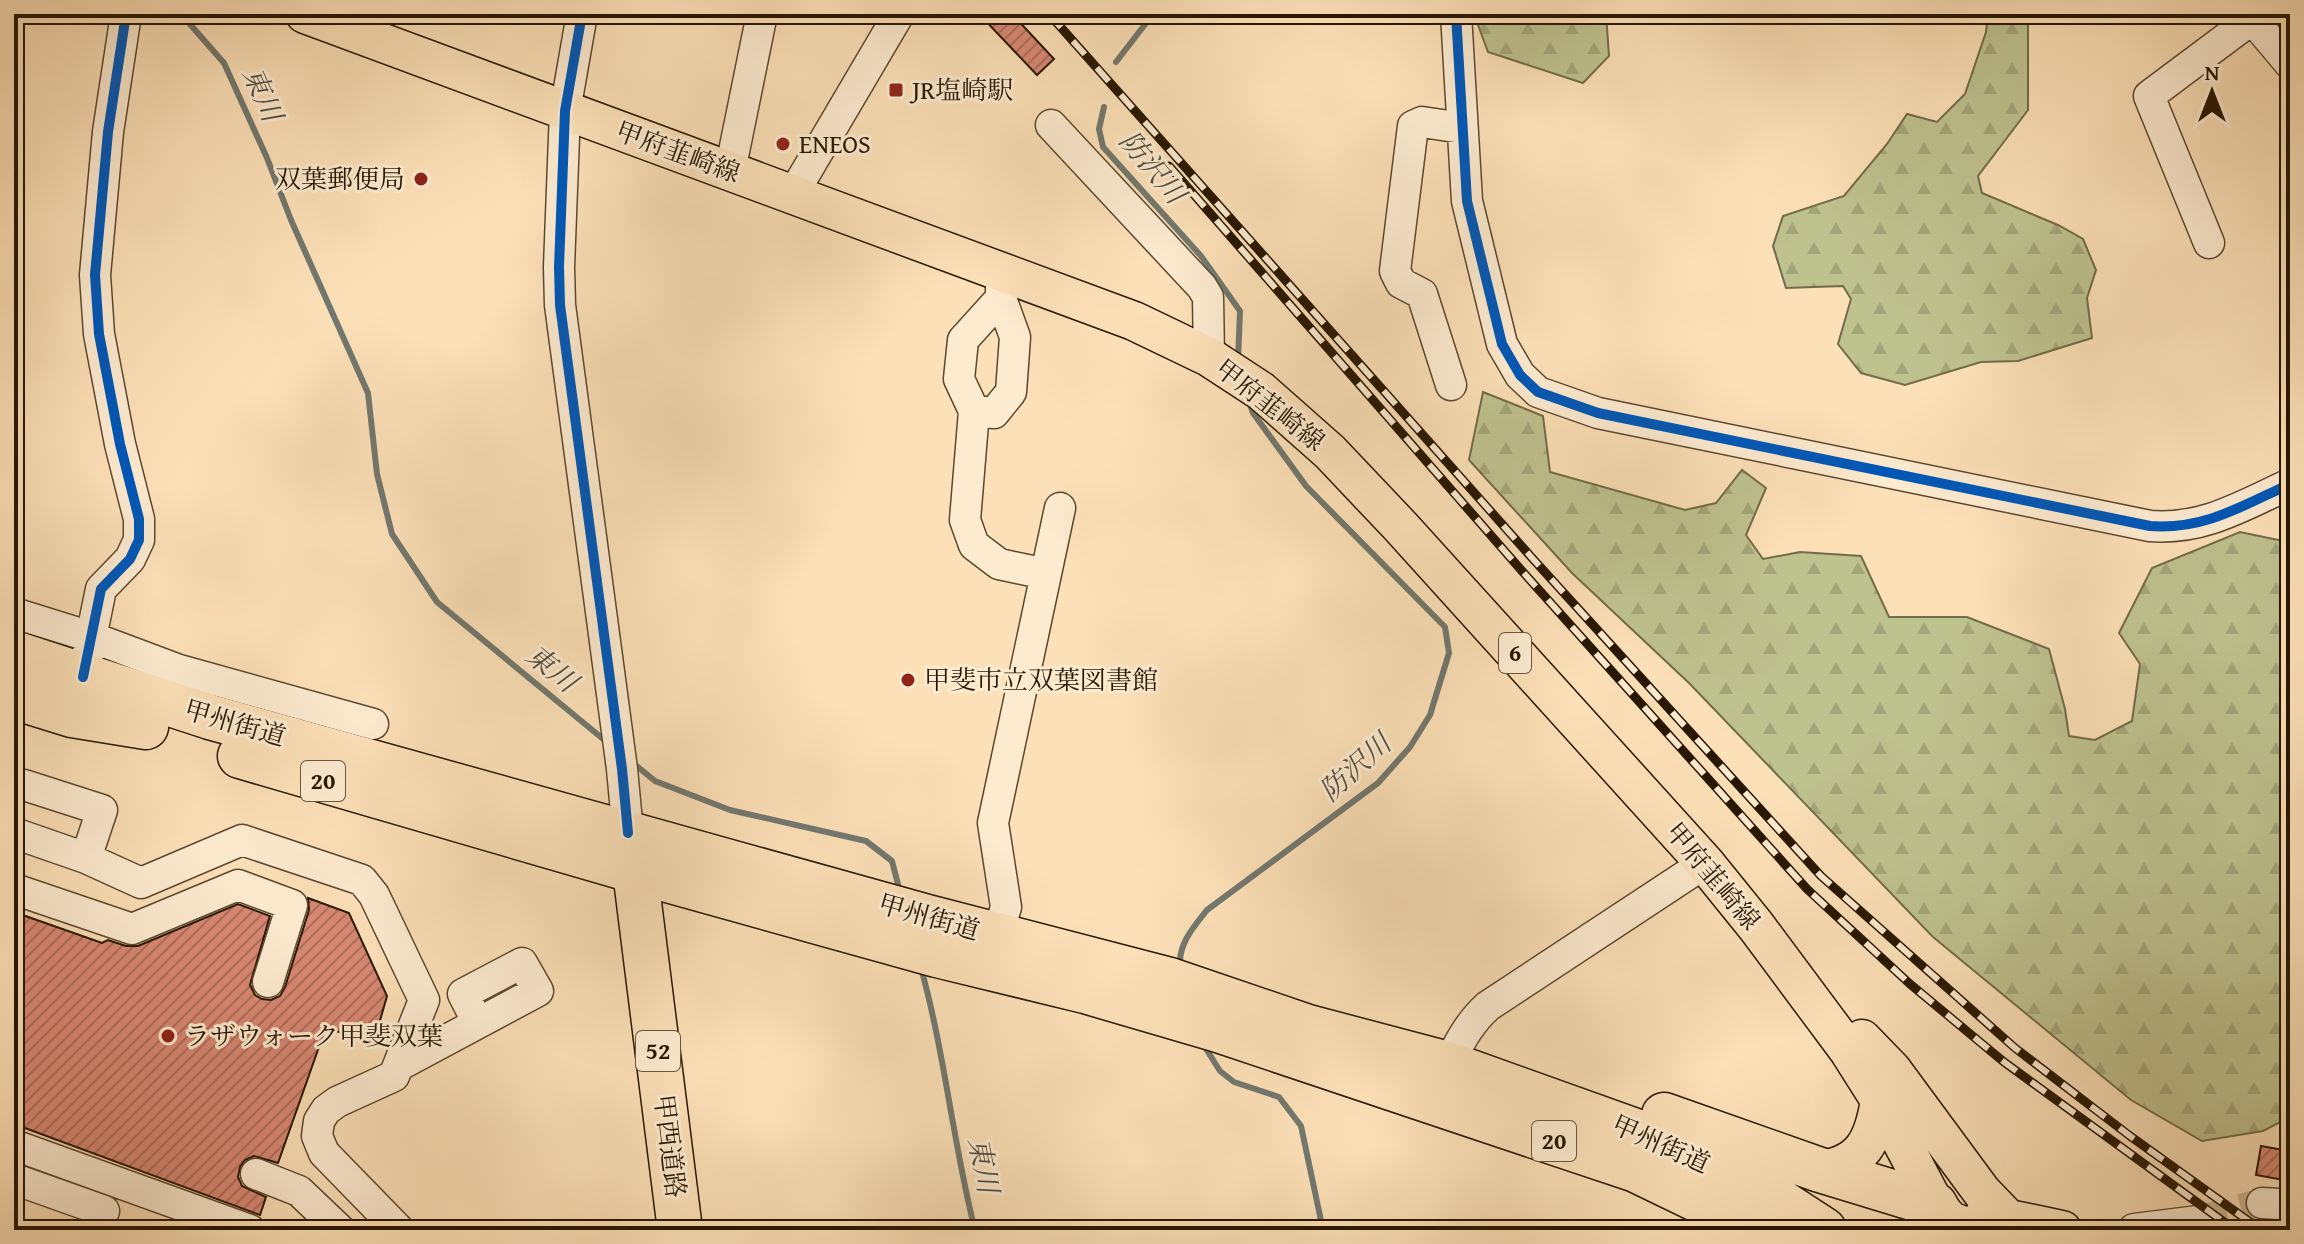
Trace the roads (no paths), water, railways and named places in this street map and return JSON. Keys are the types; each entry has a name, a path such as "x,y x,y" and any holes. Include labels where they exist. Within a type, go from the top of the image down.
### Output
{"highway":[{"name":"甲州街道","path":"14,653 87,657 210,717 632,852 1195,1005 1308,1027 1448,1064 1666,1142 1781,1202 1824,1230"},
{"name":"甲州街道","path":"14,681 146,727 394,802 632,852"},
{"name":"20","path":"14,697 72,715 146,727"},
{"name":"甲西道路","path":"632,852 680,1230"},
{"name":"甲州街道","path":"1195,1005 1341,1070 1636,1170 1760,1230"},
{"path":"1448,1064 1579,1088 1652,1110 1942,1217"},
{"path":"1341,1070 1396,1098 1634,1187 1719,1230"}],"main road":[{"name":"甲府韮崎線","path":"305,14 793,194 1001,285 1134,321 1216,361 1261,391 1330,452 1401,527 1705,863 1849,1051 1880,1100 1942,1217"},
{"path":"1756,926 1892,1070 1982,1192 1991,1224"},
{"path":"1820,1170 1837,1168 1855,1159 1868,1143 1880,1100"},
{"path":"1942,1217 2062,1230"}],"street":[{"path":"87,657 101,589 130,559 139,540 139,519 120,444 99,334 95,275 108,132 126,14"},
{"path":"582,14 565,111 560,305 632,852"},
{"path":"730,171 762,14"},
{"path":"793,194 899,14"},
{"path":"1456,14 1467,201 1502,344 1520,375 1538,392 1598,413 2150,526 2178,528 2213,519 2290,484"},
{"path":"2209,243 2149,96 2250,17 2290,64"},
{"path":"1451,385 1422,294 1401,283 1395,271 1413,126 1422,122 1462,128"},
{"path":"1051,125 1202,287 1208,297 1216,361"},
{"path":"974,411 994,413 1011,392 1015,337 1001,285"},
{"path":"1001,285 963,340 959,379 974,411 965,520 974,545 999,564 1046,574"},
{"path":"993,952 1006,907 993,823 1060,508"},
{"path":"14,613 87,657 179,670 373,724"},
{"path":"17,793 102,810 86,858"},
{"path":"14,833 86,858 141,883 242,840 362,880 374,895 424,1000 394,1076 326,1110 319,1121 317,1136 324,1153 399,1230"},
{"path":"1448,1064 1475,1018 1488,1006 1705,863"},
{"path":"14,889 132,929 238,885 292,905 268,982"},
{"path":"398,1066 478,1023"},
{"path":"14,1145 250,1230"},
{"path":"256,1174 299,1191 340,1230"},
{"path":"14,1179 100,1221 116,1182"},
{"path":"2134,1229 2198,1221"}],"waterway":[{"name":"東川","path":"181,14 224,63 368,393 377,474 392,534 437,602 608,743"},
{"name":"防沢川","path":"1116,62 1153,14"},
{"name":"防沢川","path":"1104,107 1099,129 1103,147 1201,256 1240,311 1238,361"},
{"name":"防沢川","path":"1181,968 1184,945 1207,910 1378,783 1410,747 1430,715 1449,653 1445,627 1306,486 1253,413 1249,402"},
{"name":"東川","path":"633,763 655,781 730,810 866,841 892,861 900,892"},
{"name":"東川","path":"921,968 975,1230"},
{"name":"防沢川","path":"1203,1044 1220,1071 1234,1082 1279,1097 1301,1126 1323,1230"}],"tunnel":[{"path":"2198,1221 2262,1203"}],"railway":[{"path":"1049,14 1533,559 1821,876 2015,1048 2261,1230"},
{"path":"1169,166 1522,571 1807,889 1910,984 2004,1062 2235,1230"}],"place":[{"name":"JR塩崎駅","path":"896,90"},
{"name":"ENEOS","path":"783,144"},
{"name":"双葉郵便局","path":"421,179"},
{"name":"甲斐市立双葉図書館","path":"908,680"},
{"name":"ラザウォーク甲斐双葉","path":"168,1036"}]}
